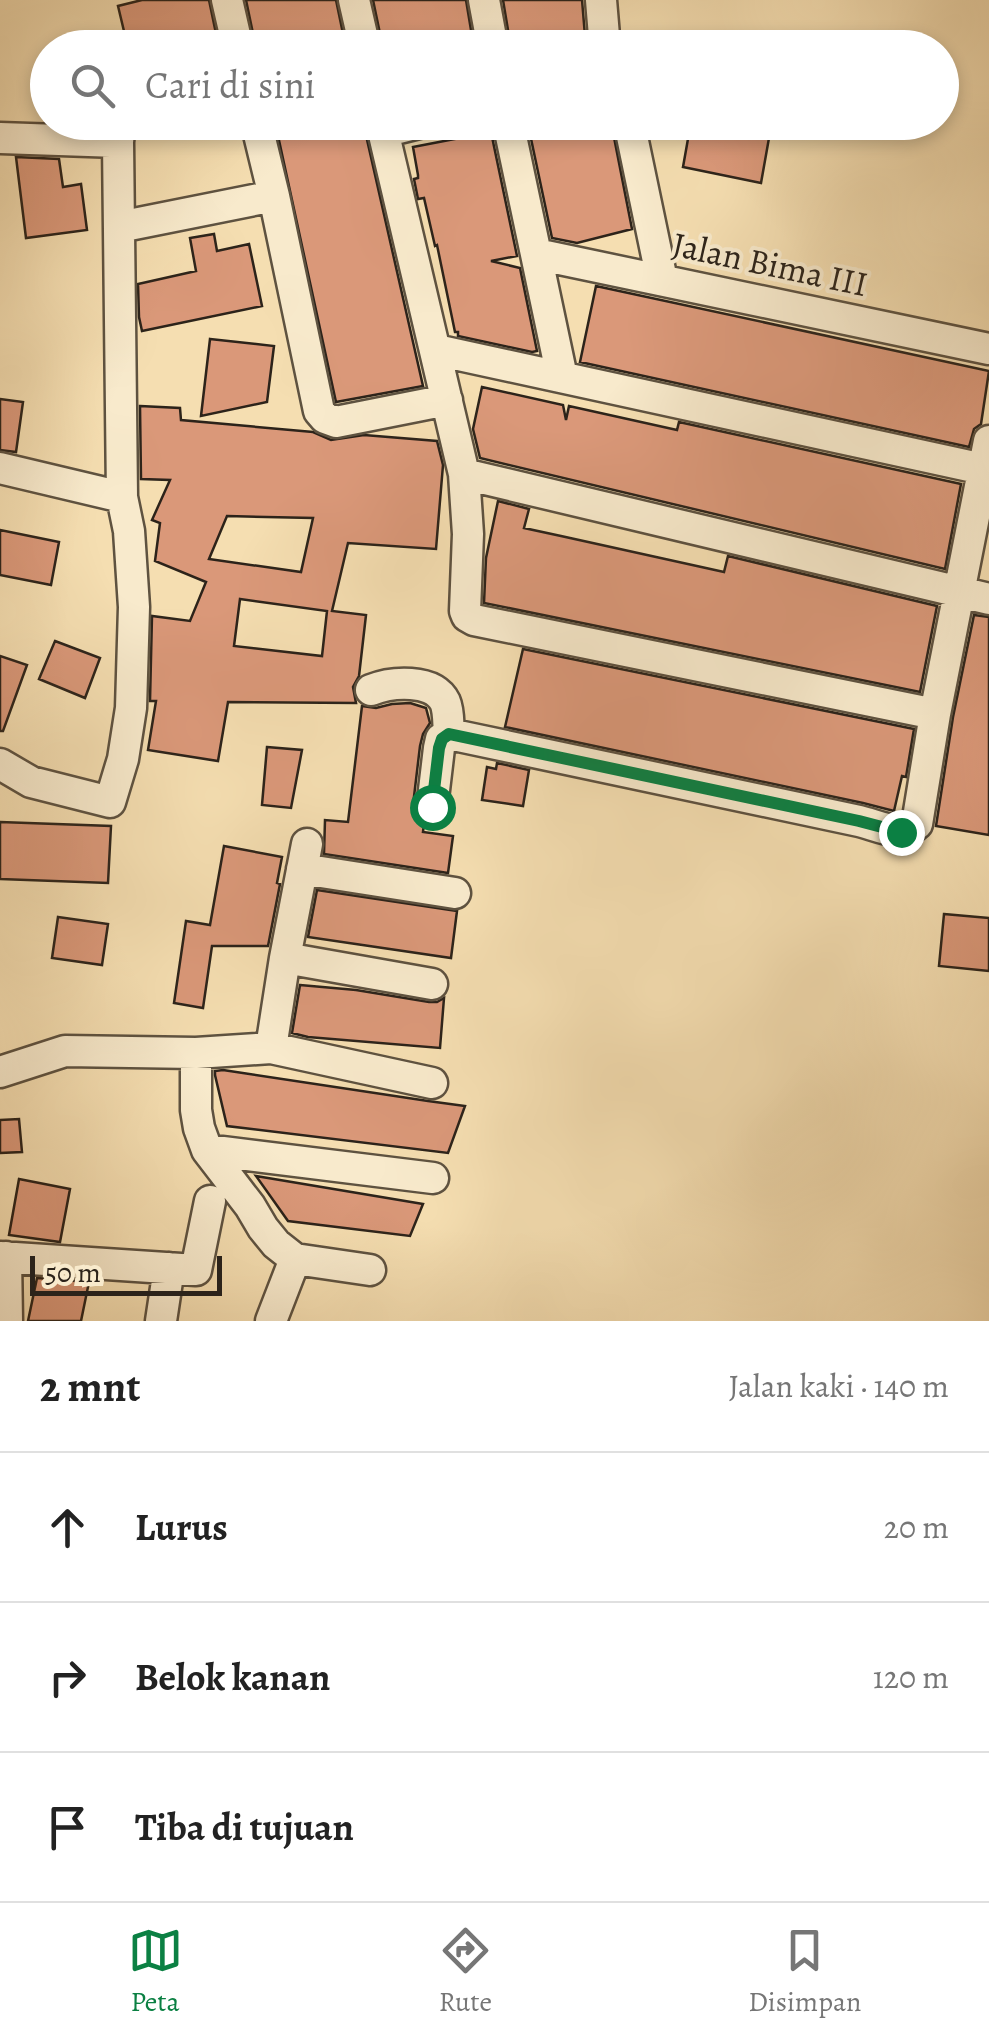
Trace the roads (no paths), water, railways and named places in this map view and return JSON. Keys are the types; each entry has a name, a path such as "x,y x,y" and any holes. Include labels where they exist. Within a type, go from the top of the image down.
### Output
{"street":[{"path":"226,0 234,30"},
{"path":"354,0 361,30"},
{"path":"484,0 490,30"},
{"path":"601,0 604,30"},
{"path":"0,138 30,136"},
{"path":"0,764 31,782 110,802 124,759 131,708 134,607 129,530 122,497 119,140"},
{"path":"260,140 319,411 324,418 336,422 447,400"},
{"path":"385,140 464,474 468,616 935,714"},
{"path":"512,140 562,377"},
{"path":"634,140 662,280"},
{"path":"119,226 274,196"},
{"name":"Jalan Bima III","path":"536,254 989,348"},
{"path":"432,807 439,748 449,734 901,832 910,830 916,824 935,714 975,596 986,455 436,350"},
{"path":"0,468 122,497"},
{"path":"464,474 975,596"},
{"path":"371,690 385,684 411,684 435,691 446,705 449,734"},
{"path":"271,1048 304,857 455,894"},
{"path":"284,958 432,984"},
{"path":"0,1072 65,1051 196,1053 271,1048 432,1083"},
{"path":"196,1053 199,1128 208,1150 262,1228 295,1259 370,1270"},
{"path":"208,1150 433,1178"},
{"path":"7,1321 3,1257 196,1270 210,1201"},
{"path":"271,1321 295,1259"},
{"path":"161,1321 169,1268"}]}
